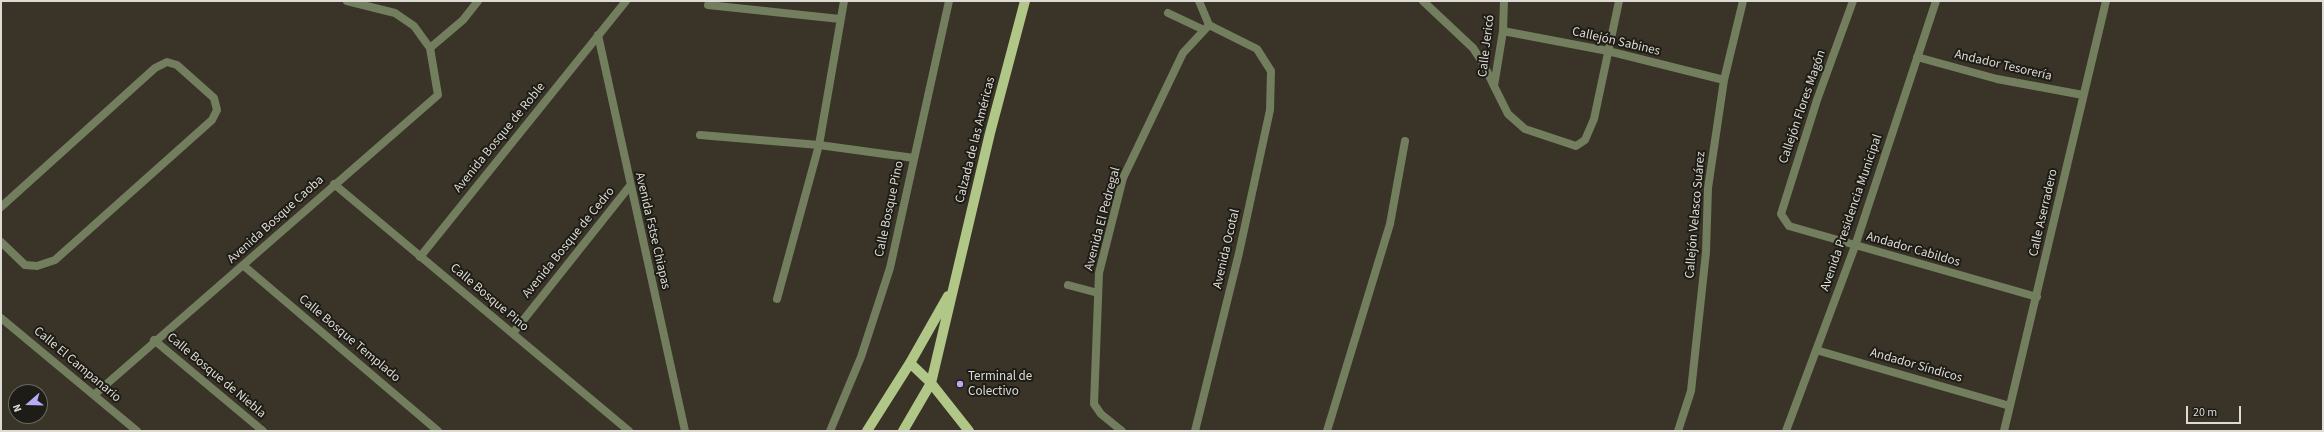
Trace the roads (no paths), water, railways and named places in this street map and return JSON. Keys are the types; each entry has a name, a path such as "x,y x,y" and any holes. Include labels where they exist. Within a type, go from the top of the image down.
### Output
{"main road":[{"name":"Calzada de las Américas","path":"904,431 931,383 990,133 1025,1"},
{"name":"Calzada de las Américas","path":"867,431 910,363 954,286"},
{"path":"910,363 931,383 969,431"}],"street":[{"path":"347,1 395,13 414,26 430,48 463,20 478,1"},
{"name":"Avenida Bosque de Roble","path":"420,257 626,1"},
{"path":"777,299 819,145 844,1"},
{"path":"914,158 949,1"},
{"path":"1199,1 1206,28"},
{"path":"1423,1 1473,48 1494,86"},
{"name":"Calle Jericó","path":"1504,1 1502,31 1494,86 1508,114 1525,130 1576,146 1585,140 1594,119 1608,51"},
{"path":"1608,51 1619,1"},
{"name":"Callejón Velasco Suárez","path":"1678,431 1691,390 1706,252 1708,188 1724,80 1743,1"},
{"name":"Callejón Flores Magón","path":"1784,221 1781,214 1797,160 1853,1"},
{"name":"Avenida Presidencia Municipal","path":"1786,431 1855,246 1936,1"},
{"name":"Calle Aserradero","path":"2004,431 2106,1"},
{"path":"708,5 840,19"},
{"path":"1168,13 1206,28"},
{"name":"Avenida Ocotal","path":"1195,431 1252,193 1270,110 1272,71 1256,49 1206,28"},
{"name":"Avenida El Pedregal","path":"1122,431 1101,414 1094,404 1099,273 1123,178 1183,53 1206,28"},
{"name":"Callejón Sabines","path":"1502,31 1608,51 1724,80"},
{"name":"Avenida Fstse Chiapas","path":"598,35 629,187 685,431"},
{"name":"Avenida Bosque Caoba","path":"94,395 154,340 244,266 334,184 438,95 430,48"},
{"name":"Andador Tesorería","path":"1918,57 1997,79 2083,95"},
{"path":"1,208 161,65 167,62 177,65 214,98 217,110 212,120 55,260 37,266 26,265 1,242"},
{"name":"Calle Bosque Pino","path":"700,135 819,145 914,158 890,268 861,357 830,431"},
{"path":"1326,431 1390,224 1405,141"},
{"name":"Calle Bosque Pino","path":"334,184 629,431"},
{"name":"Avenida Bosque de Cedro","path":"512,333 629,187"},
{"name":"Andador Cabildos","path":"1784,221 1789,226 1855,246 2037,297"},
{"name":"Calle Bosque Templado","path":"244,266 438,431"},
{"path":"1068,285 1098,293"},
{"name":"Calle El Campanario","path":"1,318 138,431"},
{"name":"Calle Bosque de Niebla","path":"154,340 263,431"},
{"name":"Andador Síndicos","path":"1816,350 2010,406"}],"place":[{"name":"Terminal de Colectivo","path":"960,384"}]}
